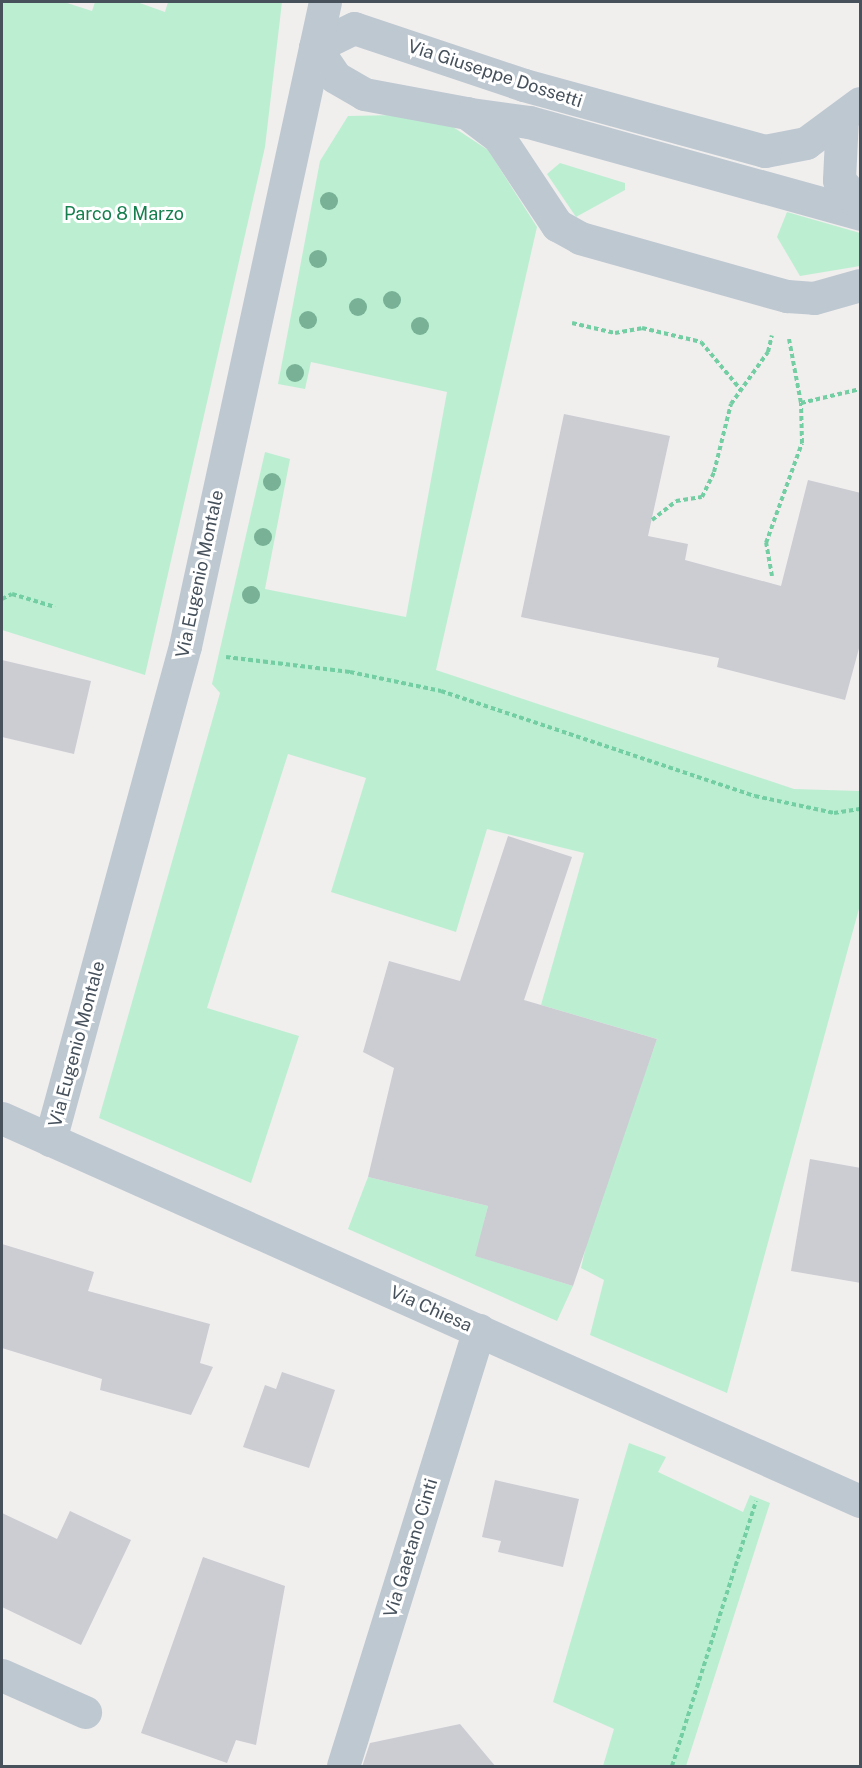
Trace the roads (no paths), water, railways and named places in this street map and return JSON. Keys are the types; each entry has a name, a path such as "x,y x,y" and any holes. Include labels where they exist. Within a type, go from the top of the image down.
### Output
{"street":[{"name":"Via Eugenio Montale","path":"50,1140 177,678 325,2"},
{"name":"Via Giuseppe Dossetti","path":"852,111 806,143 765,151 524,85 354,28 315,46 335,77 364,94 529,122 861,214"},
{"name":"Via Giuseppe Dossetti","path":"852,111 839,180 861,204"},
{"name":"Via Giuseppe Dossetti","path":"467,113 498,136 557,225 580,238 787,296 814,298 861,285"},
{"name":"Via Chiesa","path":"2,1118 861,1501"},
{"name":"Via Gaetano Cinti","path":"343,1767 479,1330"},
{"path":"2,1675 85,1712"}],"park label":[{"name":"Parco 8 Marzo","path":"124,214"}]}
